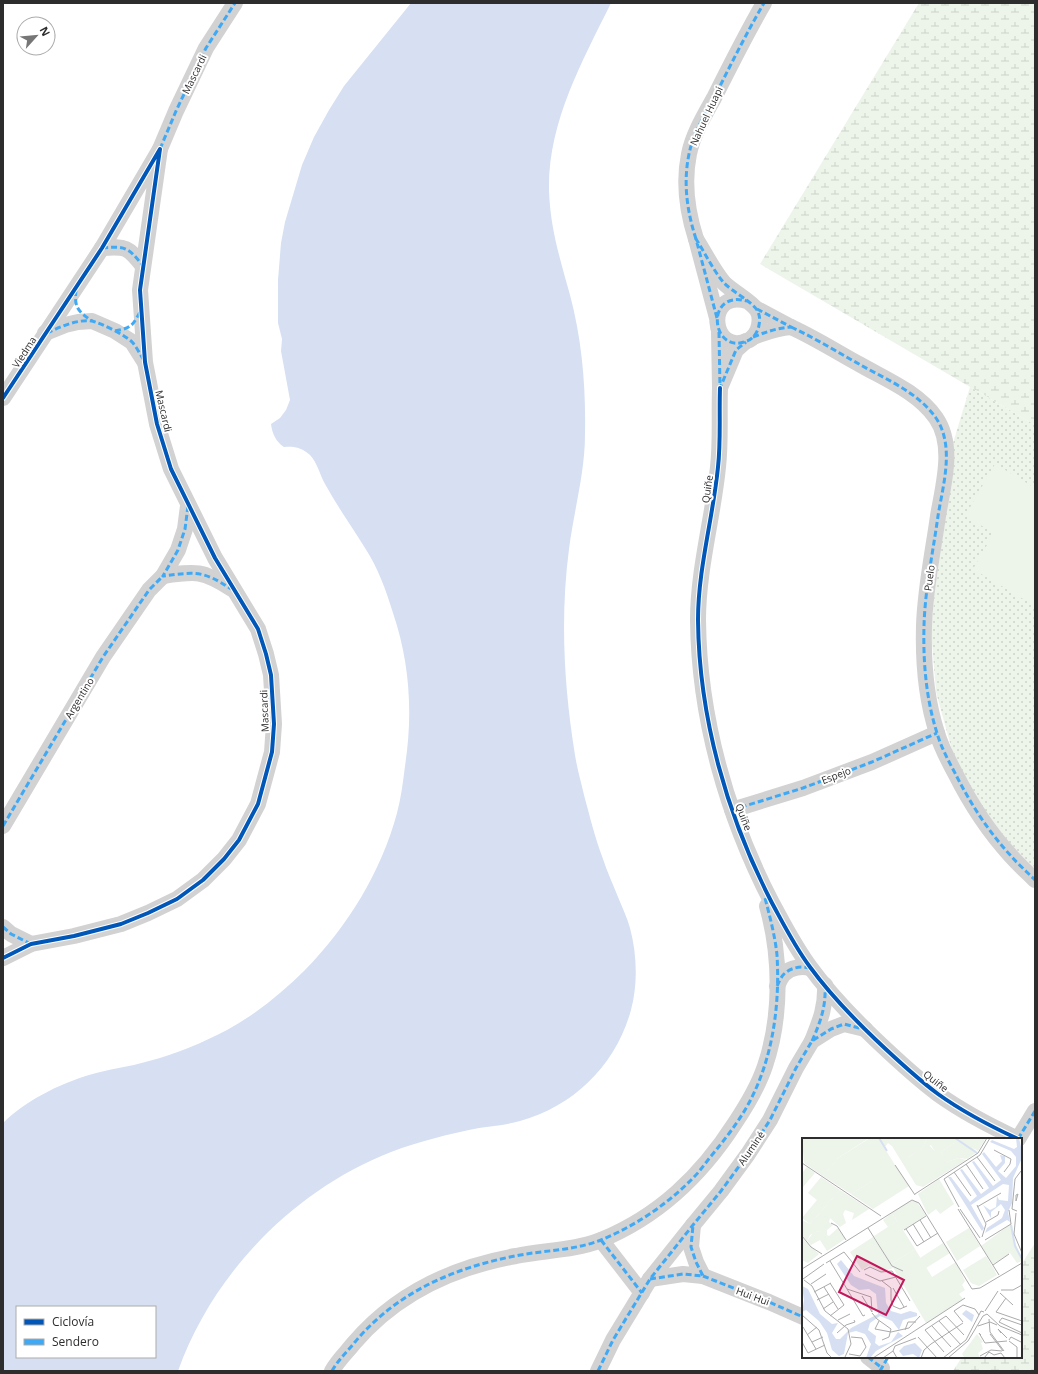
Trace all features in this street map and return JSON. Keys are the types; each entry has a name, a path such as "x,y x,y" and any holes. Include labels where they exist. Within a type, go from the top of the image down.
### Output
{"street":[{"name":"Mascardi","path":"160,149 206,48 235,3"},
{"name":"Nahuel Huapi","path":"696,239 690,218 686,176 689,154 694,136 764,3"},
{"path":"145,362 132,342 115,330 92,321 79,312 75,302 77,286 102,248 160,149"},
{"path":"115,330 126,329 133,323 141,310 140,290 160,149"},
{"name":"Puelo","path":"696,239 715,270 734,292 752,305 901,388 924,404 936,418 944,433 946,451 945,475 928,584 924,625 926,681 930,708 945,754 984,823 1011,856 1035,880"},
{"name":"Quiñe","path":"696,239 718,325 720,388 718,466 702,573 698,617 699,658 706,703 719,766 732,810 760,879 787,932 810,968 842,1006 904,1067 937,1093 984,1123 1016,1138"},
{"path":"102,248 121,247 133,253 143,266"},
{"name":"Viedma","path":"3,398 77,286"},
{"path":"720,388 736,350 750,339 759,327 759,315 752,305 741,299 728,302 719,311 718,325 728,341 734,343 750,339 769,330 791,327"},
{"name":"Mascardi","path":"31,944 74,936 121,924 177,899 203,880 224,860 239,840 258,804 272,752 274,724 271,675 266,654 258,628 215,558 171,469 157,424 145,362 141,310"},
{"path":"45,333 65,325 92,321"},
{"name":"Argentino","path":"3,826 103,658 149,590 163,576 178,550 185,529 188,506"},
{"path":"163,576 200,573 214,578 236,592"},
{"name":"Espejo","path":"732,810 803,788 851,770 937,733"},
{"path":"332,1371 336,1364 362,1334 384,1313 412,1292 441,1278 483,1262 518,1255 579,1248 602,1240 639,1221 671,1198 695,1176 723,1141 750,1101 770,1046 774,1023 777,986 776,955 769,912 760,879"},
{"path":"3,927 11,934 31,944"},
{"path":"3,958 31,944"},
{"path":"777,986 784,974 793,968 803,966 810,968"},
{"path":"812,1041 822,1016 826,998 825,985"},
{"name":"Aluminé","path":"598,1371 613,1340 646,1286 721,1191 748,1154 770,1120 796,1068 812,1041 831,1028 844,1024 865,1029"},
{"path":"1019,1138 1035,1111"},
{"path":"693,1225 691,1247 703,1276"},
{"path":"602,1240 646,1286"},
{"name":"Hui Hui","path":"646,1286 683,1274 703,1276 802,1317"},
{"path":"870,1358 883,1365"}],"green space":[{"path":"919,3 1035,3 1035,425 760,264"},
{"path":"970,387 1035,425 1035,868 1015,850 973,796 955,761 936,692 931,631 939,549 953,443"},
{"path":"995,464 1035,488 1035,606 973,569 994,533 965,516"},
{"path":"1035,1243 1035,1371 953,1371 961,1358 1022,1358 1022,1263"}],"water":[{"path":"411,3 611,3 578,70 561,117 554,140 550,165 549,190 553,230 578,329 585,399 585,449 566,575 564,652 568,704 576,760 584,795 605,864 630,928 636,969 635,990 631,1010 624,1030 604,1065 575,1094 558,1105 540,1114 520,1121 446,1135 391,1152 355,1168 322,1188 290,1212 261,1239 235,1269 212,1301 193,1335 178,1371 3,1371 3,1123 22,1107 54,1088 89,1075 141,1063 189,1048 227,1030 268,1003 305,970 321,953 349,917 382,856 400,802 409,727 409,708 403,651 399,632 390,604 374,563 323,480 317,465 310,455 301,449 295,447 284,447 281,445 272,431 271,424 280,418 286,410 290,400 281,351 282,339 278,323 278,280 281,243 285,222 302,165 314,137 344,86"}],"marked path":[{"path":"160,149 206,48 235,3"},
{"path":"696,239 690,218 686,186 687,165 691,147 703,118 744,38 764,3"},
{"path":"717,318 696,239 724,283 751,303 759,314 760,319 758,330 755,335 747,341 735,343 726,339 720,332 717,322 719,312 724,304 733,300 747,301"},
{"path":"102,248 116,247 126,249 130,251 143,266"},
{"path":"76,290 76,305 80,312 92,321"},
{"path":"753,337 772,330 791,327 757,309"},
{"path":"115,331 129,327 141,310"},
{"path":"47,333 75,322 92,321 114,330 130,340 143,359"},
{"path":"791,327 911,393 929,409 942,429 946,453 945,479 928,584 924,626 924,653 930,707 937,733 947,758 973,806 987,827 1017,862 1035,880"},
{"path":"719,332 720,388 736,350 746,342"},
{"path":"188,506 185,529 178,550 163,576 191,573 206,575 231,589"},
{"path":"3,826 103,657 149,590 163,576"},
{"path":"732,810 803,788 872,762 937,733"},
{"path":"332,1371 337,1363 371,1325 407,1296 427,1285 492,1261 580,1246 601,1240 639,1221 662,1205 697,1174 728,1135 746,1108 758,1084 769,1048 776,1011 778,974 775,941 765,898"},
{"path":"3,927 11,934 31,944"},
{"path":"777,986 783,975 793,968 810,968"},
{"path":"812,1041 822,1015 825,1001 825,987"},
{"path":"598,1371 613,1340 650,1279 721,1191 748,1154 770,1120 796,1068 812,1041 831,1029 844,1024 863,1029"},
{"path":"1019,1138 1035,1111"},
{"path":"650,1279 683,1274 703,1276 691,1247 693,1225"},
{"path":"601,1240 642,1293"},
{"path":"703,1276 802,1317"},
{"path":"869,1358 882,1368"},
{"path":"880,1371 887,1358"}],"cycle path":[{"path":"3,398 102,248 160,149 140,290 145,362 157,424 171,469 215,558 258,629 271,675 274,724 272,752 258,804 239,840 224,859 203,880 177,899 121,924 74,936 31,944 3,958"},
{"path":"720,388 718,467 700,582 698,620 700,657 710,730 718,766 742,836 772,903 795,944 817,977 841,1004 866,1031 921,1081 957,1107 1016,1138"}]}
